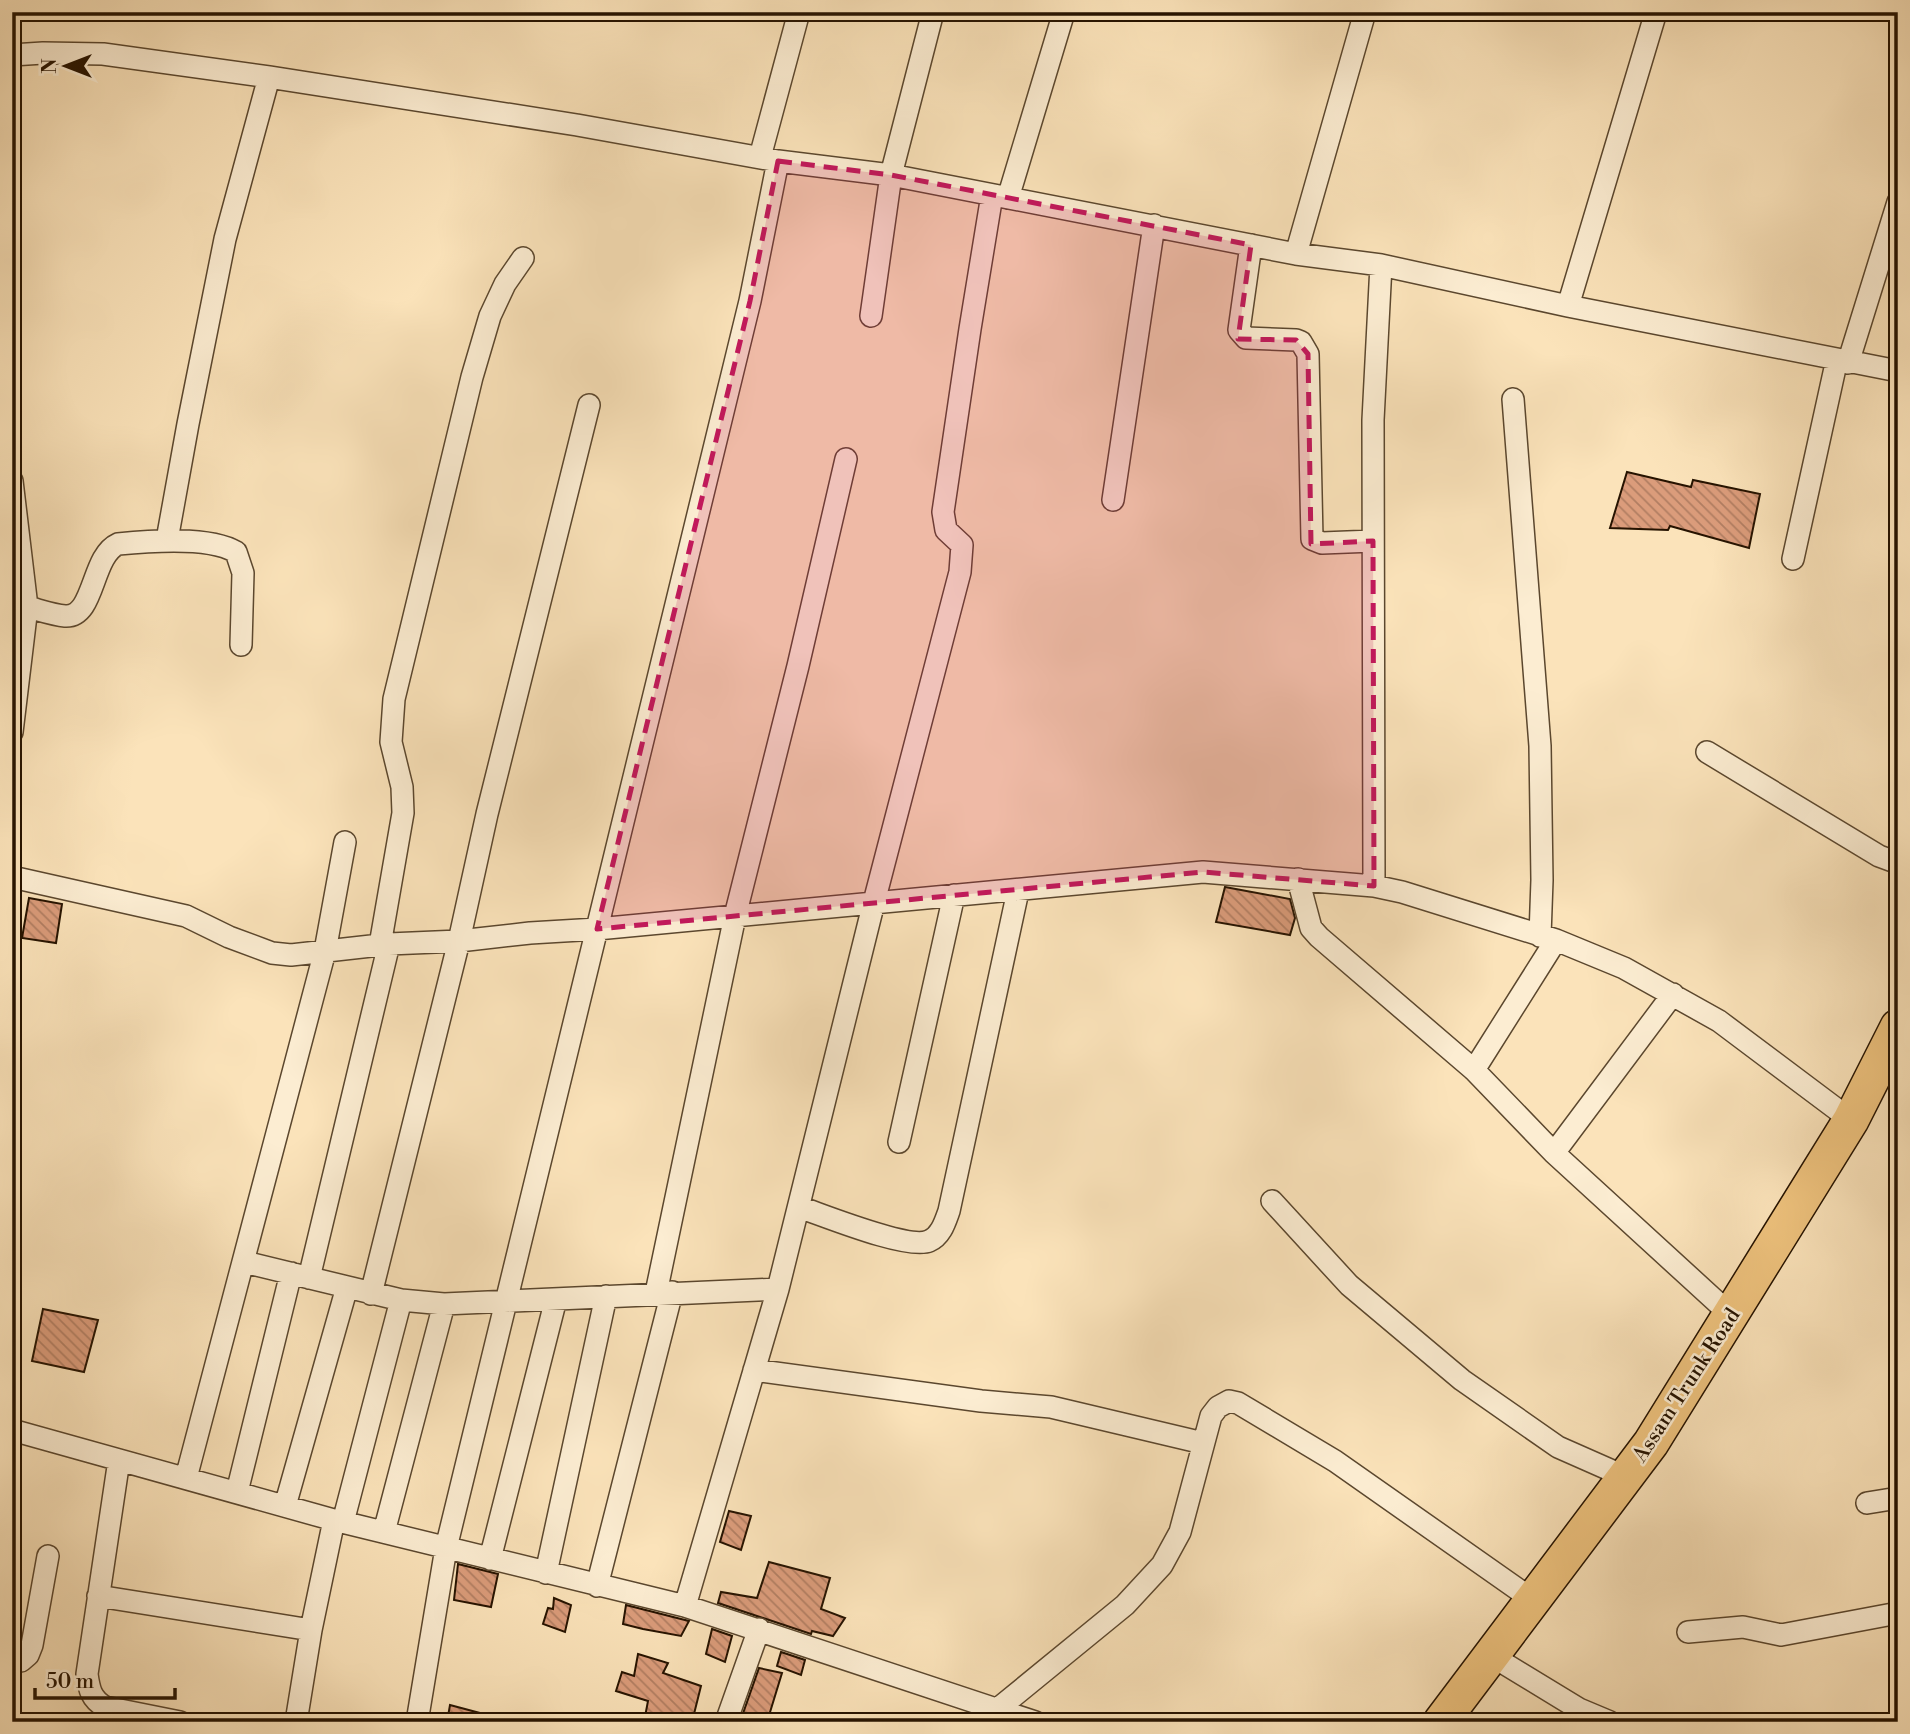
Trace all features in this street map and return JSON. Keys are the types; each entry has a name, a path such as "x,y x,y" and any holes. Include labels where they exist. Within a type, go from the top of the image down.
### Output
{"main road":[{"name":"Assam Trunk Road","path":"1441,1722 1651,1443 1851,1120 1898,1027"}],"street":[{"path":"417,1722 446,1548 529,1217 750,301 769,159 799,12"},
{"path":"871,316 891,175 933,12"},
{"path":"685,1606 778,1289 874,902 960,572 962,545 946,530 943,512 1000,197 1064,12"},
{"path":"1296,254 1365,12"},
{"path":"1568,306 1656,12"},
{"path":"12,55 103,54 578,125 769,159 891,175 1296,254 1381,265 1568,306 1898,371"},
{"path":"167,540 225,239 269,77"},
{"path":"1793,559 1842,361 1898,202"},
{"path":"1113,500 1154,225"},
{"path":"1251,245 1239,330 1246,338 1296,340 1301,342 1308,354 1312,539 1322,543 1373,541"},
{"path":"237,1492 300,1276 385,945 403,813 402,787 391,742 394,699 472,377 490,316 505,284 523,258"},
{"path":"1374,886 1373,420 1381,265"},
{"path":"1474,1070 1548,938 1542,880 1540,746 1513,399"},
{"path":"371,1294 459,941 486,814 589,405"},
{"path":"597,1586 664,1293 735,916 799,666 846,459"},
{"path":"12,481 16,549 27,607 12,732"},
{"path":"27,607 66,616 77,614 86,602 103,556 118,544 167,540 229,547 236,552 243,573 241,645"},
{"path":"1707,752 1879,856 1898,863"},
{"path":"186,1478 325,951 345,842"},
{"path":"12,877 186,916 229,937 272,953 291,954 597,929 1203,872 1374,886 1402,892 1548,938 1624,968 1719,1021 1851,1120"},
{"path":"1298,879 1311,928 1319,937 1474,1070 1553,1153 1731,1315"},
{"path":"799,1207 903,1241 925,1243 935,1238 950,1211 1018,891"},
{"path":"899,1142 954,895"},
{"path":"1553,1153 1673,994"},
{"path":"1272,1201 1349,1285 1462,1380 1558,1447 1626,1477"},
{"path":"244,1262 371,1294 444,1304 778,1289"},
{"path":"285,1506 347,1287"},
{"path":"546,1573 606,1296"},
{"path":"490,1559 556,1299"},
{"path":"296,1722 311,1630 401,1300"},
{"path":"384,1532 444,1304"},
{"path":"754,1370 981,1401 1051,1407 1203,1443"},
{"path":"999,1708 1125,1605 1162,1565 1181,1532 1211,1416 1218,1407 1228,1401 1238,1403 1335,1461 1533,1601"},
{"path":"12,1430 339,1521 685,1606 1035,1722"},
{"path":"119,1460 87,1674 91,1694 105,1707 180,1722"},
{"path":"1867,1503 1898,1498"},
{"path":"12,1660 20,1661 28,1655 32,1645 48,1556"},
{"path":"98,1596 311,1630"},
{"path":"1688,1632 1743,1627 1781,1635 1898,1613"},
{"path":"726,1722 760,1629"},
{"path":"1492,1656 1579,1709 1610,1722"}],"highlighted area":[{"path":"778,161 891,175 1251,245 1238,339 1296,340 1308,354 1311,544 1373,541 1374,886 1203,872 597,929 750,301"}],"building":[{"path":"1627,472 1691,487 1693,480 1760,494 1749,548 1670,526 1668,530 1610,528"},
{"path":"1225,887 1290,899 1295,918 1290,935 1216,922"},
{"path":"29,898 62,904 56,943 22,938"},
{"path":"43,1309 98,1320 84,1372 32,1361"},
{"path":"729,1511 751,1516 741,1550 720,1542"},
{"path":"769,1562 830,1578 821,1609 845,1618 833,1636 812,1631 811,1634 718,1603 721,1592 757,1598"},
{"path":"458,1564 498,1574 491,1607 454,1600"},
{"path":"554,1598 571,1605 565,1632 543,1624 548,1608 553,1609"},
{"path":"626,1605 689,1621 681,1636 623,1624"},
{"path":"712,1629 732,1636 725,1662 706,1654"},
{"path":"781,1652 805,1660 801,1675 777,1666"},
{"path":"638,1654 668,1663 663,1673 701,1686 692,1722 644,1722 648,1701 616,1691 622,1672 634,1676"},
{"path":"759,1668 782,1673 767,1722 740,1722"},
{"path":"450,1705 495,1717 494,1722 447,1722"}]}
